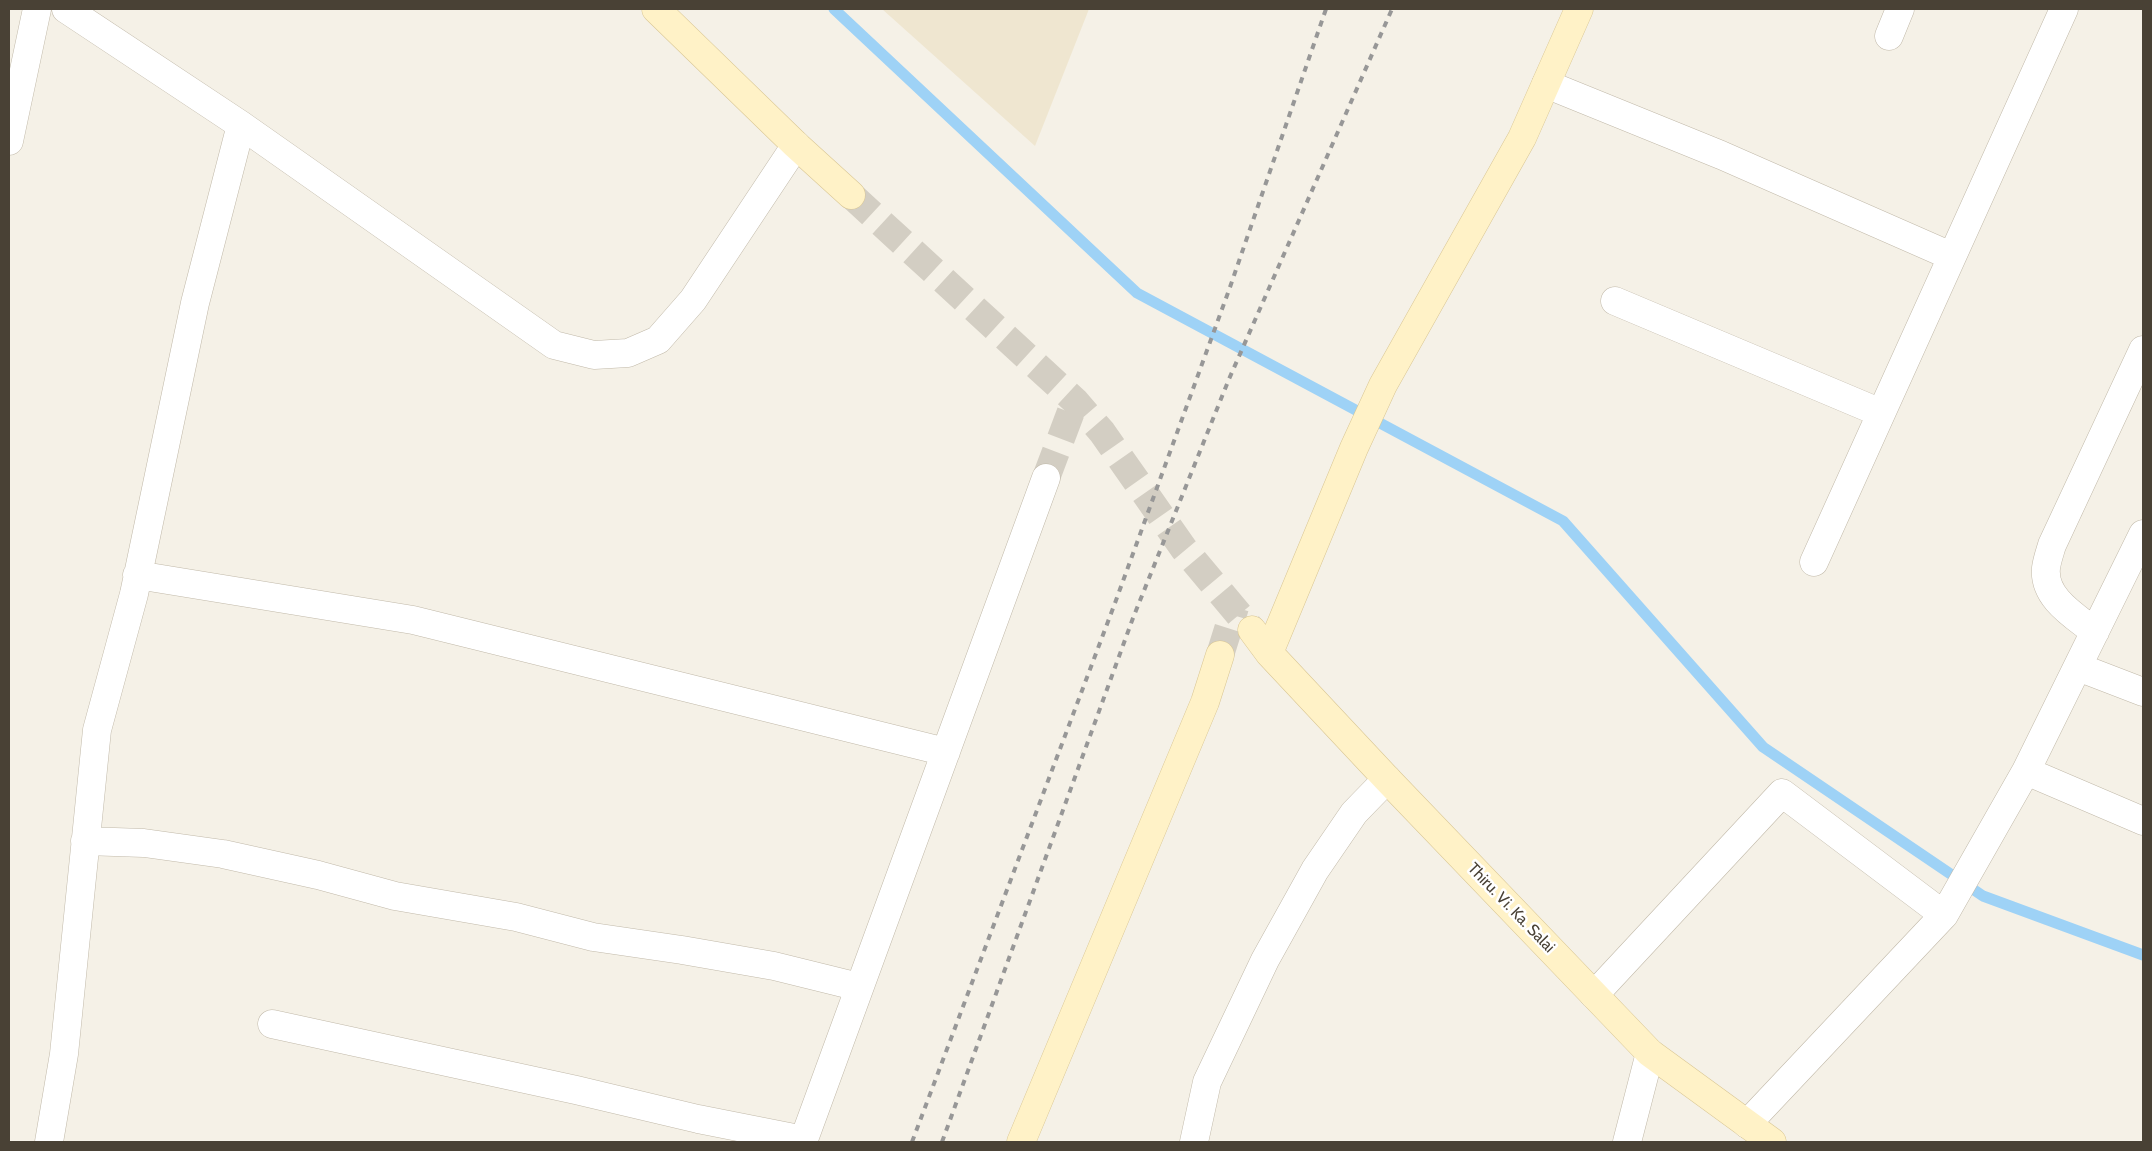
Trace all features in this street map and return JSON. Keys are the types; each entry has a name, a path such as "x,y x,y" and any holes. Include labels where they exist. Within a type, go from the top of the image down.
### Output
{"street":[{"path":"9,140 37,9"},
{"path":"66,9 242,125 554,345 594,355 628,353 658,340 693,300 796,145"},
{"path":"656,9 796,145 851,195"},
{"path":"1269,653 1354,448 1383,385 1522,138 1579,9"},
{"path":"1889,36 1900,9"},
{"path":"1814,562 2064,9"},
{"path":"1546,84 1721,155 1952,256"},
{"path":"49,1142 64,1054 97,730 137,575 194,303 242,125"},
{"path":"1614,301 1881,413"},
{"path":"2096,632 2060,605 2048,587 2046,568 2052,545 2143,350"},
{"path":"272,1024 803,1141 1046,478"},
{"path":"1747,1124 1944,915 2026,771 2143,534"},
{"path":"137,575 413,620 946,752"},
{"name":"Thiru. Vi. Ka. Salai","path":"1252,630 1269,653 1387,779 1650,1053 1772,1142"},
{"path":"1021,1142 1202,711 1220,654"},
{"path":"2078,667 2143,692"},
{"path":"2026,771 2143,821"},
{"path":"1194,1142 1207,1082 1265,960 1315,870 1354,813 1387,779"},
{"path":"1594,995 1782,793 1944,915"},
{"path":"85,841 144,843 223,854 318,875 395,896 516,917 593,937 774,966 860,987"},
{"path":"1627,1142 1650,1053"}],"shaded area":[{"path":"882,9 1089,9 1035,146"}],"waterway":[{"path":"834,9 1137,293 1563,521 1763,747 1983,896 2143,955"}],"tunnel":[{"path":"851,195 1075,401 1102,432 1184,549 1252,630"},
{"path":"1046,478 1075,401"},
{"path":"1220,655 1235,607"}],"railway":[{"path":"912,1142 1115,603 1229,290 1326,9"},
{"path":"942,1142 1133,618 1229,379 1392,9"}]}
